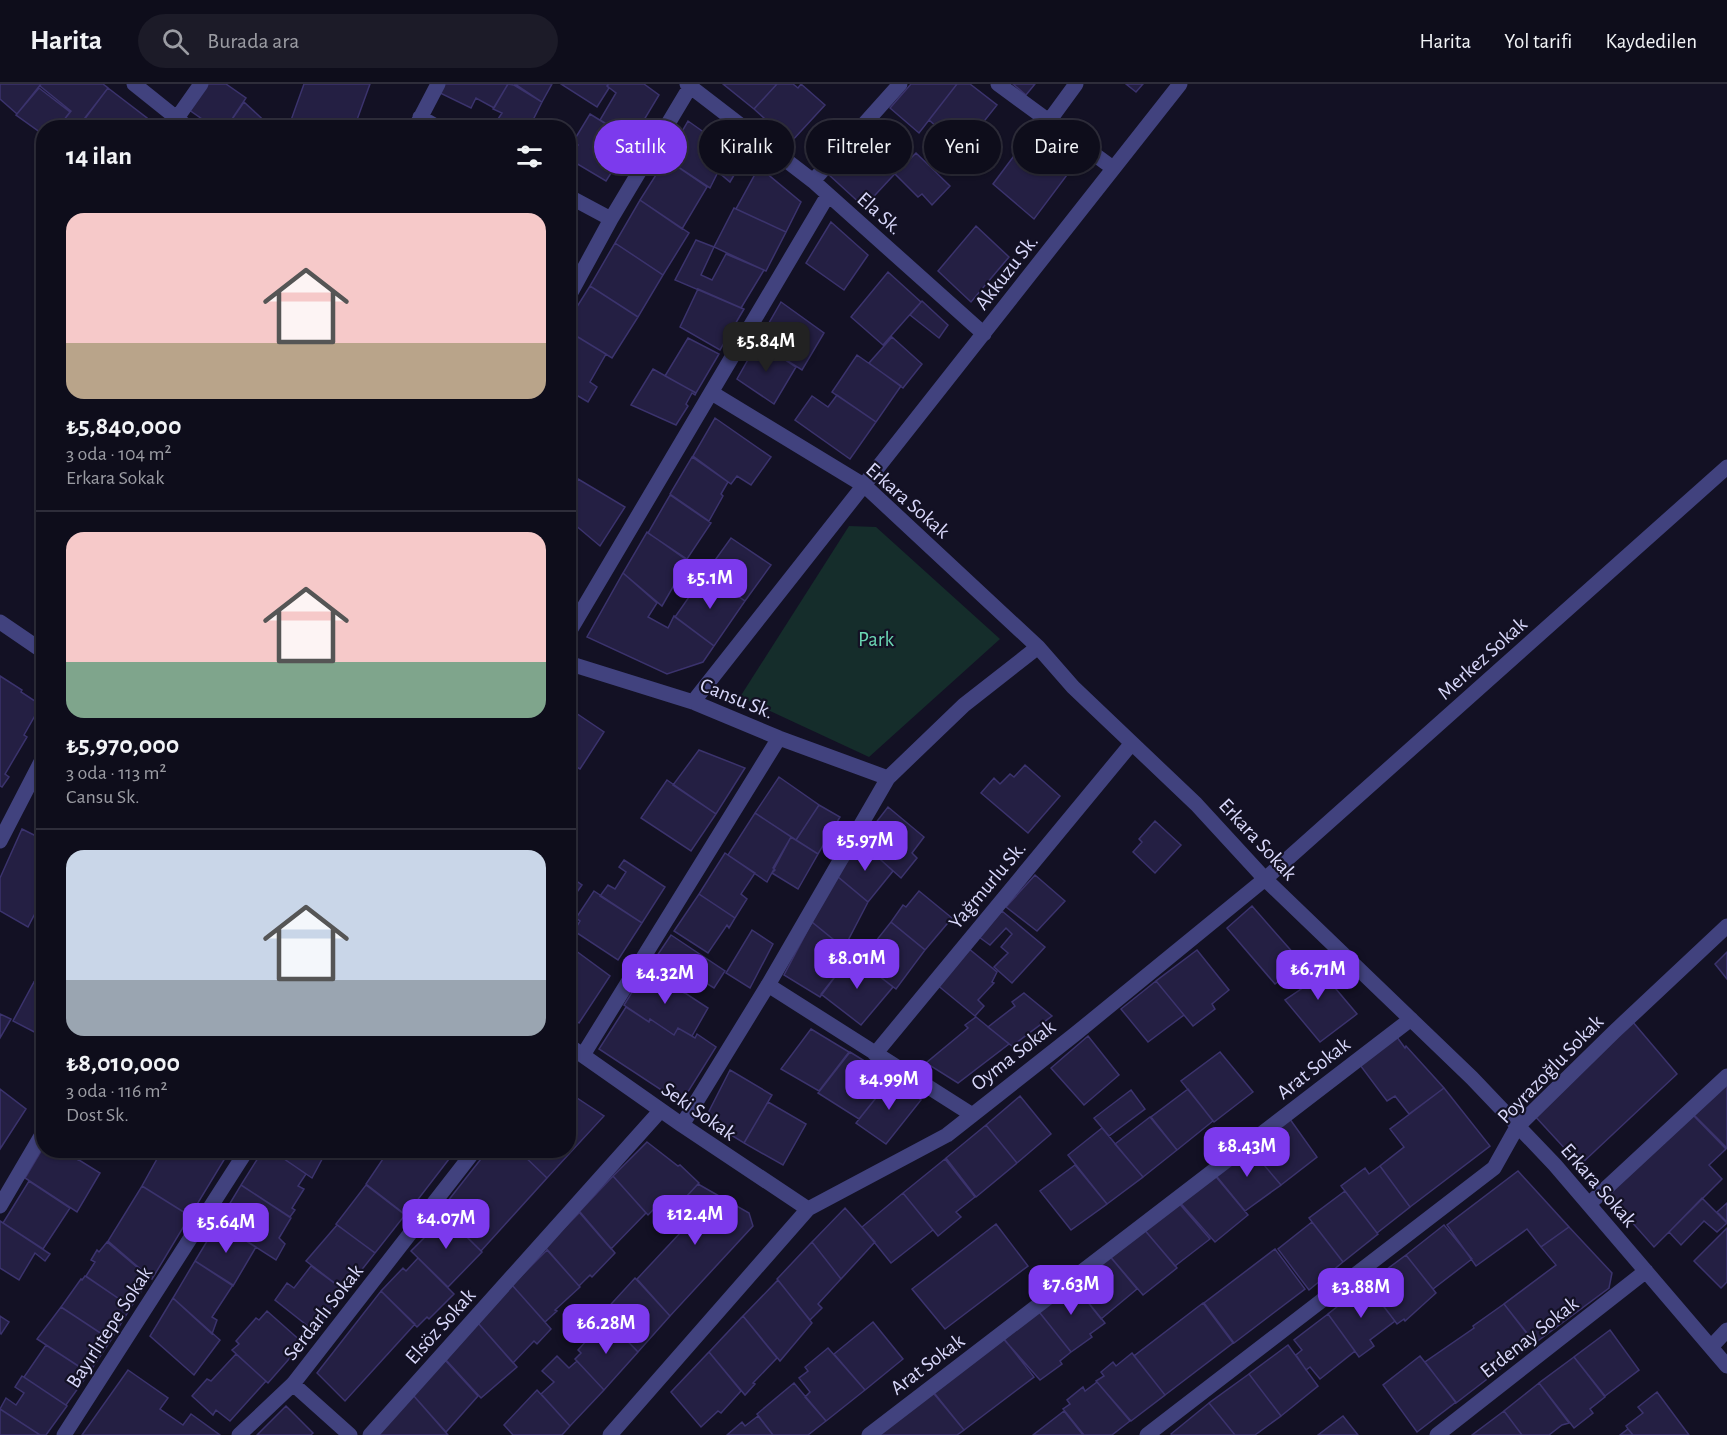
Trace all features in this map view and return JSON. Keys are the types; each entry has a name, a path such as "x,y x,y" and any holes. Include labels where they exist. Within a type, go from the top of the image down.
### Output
{"street":[{"path":"134,84 179,120"},
{"path":"184,120 201,84"},
{"path":"419,120 438,84"},
{"path":"813,181 900,84"},
{"path":"998,84 1048,120"},
{"path":"1050,120 1076,84"},
{"name":"Akkuzu Sk.","path":"693,702 1180,84"},
{"path":"576,283 688,86"},
{"name":"Ela Sk.","path":"688,86 813,181 984,334"},
{"path":"1100,158 1113,168"},
{"path":"576,621 828,195"},
{"path":"576,200 611,219"},
{"name":"Erkara Sokak","path":"712,393 865,486 1038,647 1073,687 1196,804 1265,879 1472,1078 1589,1204 1727,1366"},
{"name":"Merkez Sokak","path":"1265,879 1727,467"},
{"path":"0,622 36,647"},
{"path":"682,1125 768,985 888,778 964,705 1038,647"},
{"name":"Cansu Sk.","path":"576,665 693,702 779,738 888,778"},
{"path":"583,1055 779,738"},
{"name":"Yağmurlu Sk.","path":"875,1054 1132,743"},
{"path":"0,841 36,771"},
{"name":"Oyma Sokak","path":"610,1435 807,1209 947,1135 970,1114 1074,1035 1265,879"},
{"name":"Poyrazoğlu Sokak","path":"1147,1435 1494,1168 1517,1127 1727,926"},
{"path":"768,985 970,1114"},
{"name":"Arat Sokak","path":"869,1435 1411,1019"},
{"name":"Seki Sokak","path":"576,1050 807,1209"},
{"path":"1589,1204 1727,1076"},
{"name":"Elsöz Sokak","path":"370,1435 661,1110"},
{"path":"0,1206 36,1145"},
{"name":"Bayırlıtepe Sokak","path":"64,1435 242,1158"},
{"name":"Serdarlı Sokak","path":"239,1435 293,1384 469,1158"},
{"name":"Erdenay Sokak","path":"1437,1435 1646,1271"},
{"path":"1711,1347 1727,1330"},
{"path":"293,1384 350,1435"}],"green space":[{"name":"Park","path":"849,526 876,527 1000,639 869,757 740,697"}],"building":[{"path":"0,84 41,84 17,114 0,99"},
{"path":"41,84 103,84 108,88 84,120 64,120 71,111 40,86"},
{"path":"202,84 226,84 246,98 231,120 204,120 185,107"},
{"path":"304,84 370,84 357,120 291,120"},
{"path":"442,84 508,84 494,108 476,98 471,108 438,92"},
{"path":"508,84 514,85 542,102 533,120 497,120 502,113 493,109"},
{"path":"515,84 552,84 542,102"},
{"path":"561,84 609,84 607,86 609,88 597,107"},
{"path":"609,84 644,84 659,95 644,120 600,120 616,93 607,86"},
{"path":"723,84 777,84 754,109"},
{"path":"777,84 793,84 798,88 801,84 825,105 811,120 806,120 806,126 794,139 794,120 766,120 754,109"},
{"path":"911,84 957,84 929,120 924,120 924,127 919,133 912,127 912,120 904,120 890,108"},
{"path":"957,84 970,84 997,105 985,120 929,120"},
{"path":"1013,84 1035,84 1026,95"},
{"path":"1126,84 1143,84 1136,92"},
{"path":"39,88 70,112 64,120 36,120 36,129 16,115"},
{"path":"108,88 147,118 145,120 83,120"},
{"path":"244,102 263,120 232,120"},
{"path":"590,114 600,120 594,120 594,174 576,163 578,145 576,137"},
{"path":"688,121 699,129 699,174 717,174 710,188 687,173"},
{"path":"916,153 924,161 924,174 938,174 950,186 932,205 922,194 918,197 895,174 912,174 912,157"},
{"path":"1013,157 1013,174 1068,174 1034,219 993,184"},
{"path":"687,173 707,187 682,229 640,200 656,174"},
{"path":"594,174 610,174 606,181"},
{"path":"720,174 735,174 730,182"},
{"path":"755,174 767,174 801,202 786,232 736,209"},
{"path":"828,174 895,174 864,207"},
{"path":"640,200 689,233 663,275 615,243"},
{"path":"734,208 786,232 766,271 714,247"},
{"path":"831,222 868,255 844,290 806,263"},
{"path":"976,226 1009,257 971,302 938,271"},
{"path":"696,240 714,247 701,275 712,280 726,254 764,270 741,308 675,280"},
{"path":"615,243 663,275 638,317 590,286"},
{"path":"888,272 921,302 883,345 851,317"},
{"path":"590,286 638,317 612,358 576,336 576,308"},
{"path":"698,289 744,309 720,350 680,327"},
{"path":"922,301 948,325 939,338 910,315"},
{"path":"781,302 824,333 802,370 758,342"},
{"path":"576,336 606,354 590,382 597,387 588,402 576,395"},
{"path":"892,337 922,364 903,388 869,363"},
{"path":"688,338 719,354 696,393 665,376"},
{"path":"758,342 796,367 774,404 737,379"},
{"path":"857,355 901,386 876,422 832,392"},
{"path":"653,369 696,393 695,395 692,393 686,404 688,406 676,425 631,405"},
{"path":"837,395 876,422 850,459 795,420 812,396 828,407"},
{"path":"715,418 771,457 751,485 737,476 731,484 693,456"},
{"path":"692,457 728,482 709,521 670,494"},
{"path":"578,479 625,507 600,546 576,526 576,482"},
{"path":"670,495 711,523 687,559 648,533"},
{"path":"647,532 688,561 662,606 623,573"},
{"path":"731,538 771,565 745,601 705,574"},
{"path":"623,573 657,603 648,617 668,628 674,616 714,646 703,662 667,674 587,637"},
{"path":"705,574 745,601 714,646 675,617"},
{"path":"0,676 36,702 36,714 24,735 27,737 5,774 9,777 2,787 0,786"},
{"path":"576,713 604,732 580,769 576,767"},
{"path":"699,750 745,768 716,814 673,785"},
{"path":"1025,765 1060,796 1028,833 981,793 994,778 1000,784 1010,774 1014,777"},
{"path":"779,777 819,805 796,840 755,813"},
{"path":"667,780 716,814 691,851 641,818"},
{"path":"819,805 840,817 818,854 796,840"},
{"path":"888,807 924,837 912,853 917,858 901,878 861,842"},
{"path":"755,813 791,837 767,882 728,855"},
{"path":"1155,821 1181,845 1155,873 1133,852 1142,842 1139,839"},
{"path":"22,829 36,836 36,912 28,927 0,911 0,878"},
{"path":"791,837 818,854 798,889 772,873"},
{"path":"861,842 893,871 868,902 837,876"},
{"path":"725,853 755,873 741,894 747,899 735,918 699,894"},
{"path":"624,860 665,887 642,923 600,896 608,885 615,889 626,872 619,867"},
{"path":"1035,875 1065,901 1037,931 1006,907"},
{"path":"837,876 868,902 844,948 812,922"},
{"path":"576,881 582,885 576,894"},
{"path":"594,891 642,923 618,960 576,932 580,921 576,918"},
{"path":"919,891 952,918 925,950 891,922 903,905 906,907"},
{"path":"699,894 735,918 729,928 727,925 708,953 674,931"},
{"path":"1252,906 1302,963 1275,984 1227,928"},
{"path":"1002,911 1045,947 1012,983 994,967 1008,953 1001,947 1012,934 1006,928 990,945 979,937"},
{"path":"812,922 840,945 837,949 849,958 820,997 784,975"},
{"path":"891,922 925,950 896,989 860,961"},
{"path":"752,930 773,944 750,988 726,973"},
{"path":"671,935 725,971 714,988 693,975 684,993 648,969"},
{"path":"968,948 997,972 992,982 994,983 978,1000 984,1006 975,1016 936,984"},
{"path":"1197,950 1229,990 1212,1004 1215,1009 1193,1026 1156,981"},
{"path":"576,951 610,976 579,1023 576,1021"},
{"path":"1727,952 1727,979 1715,964"},
{"path":"852,955 893,987 861,1025 821,994"},
{"path":"1309,957 1357,1014 1320,1042 1285,1000 1301,989 1288,973"},
{"path":"647,968 708,1008 692,1036 678,1028 674,1035 624,1005"},
{"path":"1156,981 1184,1015 1148,1042 1121,1009"},
{"path":"34,982 36,983 36,1033 13,1021"},
{"path":"1024,993 1052,1016 1012,1046 988,1027 1015,1006 1012,1002"},
{"path":"626,1007 674,1035 678,1028 695,1038 697,1034 716,1047 681,1103 599,1049"},
{"path":"0,1014 11,1019 0,1038"},
{"path":"976,1017 1009,1044 958,1083 926,1063 968,1028 965,1025"},
{"path":"1632,1021 1677,1074 1580,1165 1533,1114"},
{"path":"811,1029 849,1052 819,1091 781,1069"},
{"path":"1394,1033 1405,1048 1406,1046 1444,1088 1409,1114 1395,1096 1387,1101 1357,1061"},
{"path":"1088,1036 1119,1075 1084,1105 1051,1068"},
{"path":"850,1052 892,1078 859,1119 818,1093"},
{"path":"1220,1052 1253,1092 1214,1122 1181,1081"},
{"path":"730,1070 772,1095 744,1143 705,1119"},
{"path":"892,1078 921,1100 886,1144 856,1123"},
{"path":"1727,1078 1727,1148 1692,1113"},
{"path":"1444,1088 1490,1146 1410,1207 1380,1166 1404,1147 1390,1129"},
{"path":"0,1089 26,1109 0,1149"},
{"path":"1188,1089 1213,1121 1177,1150 1151,1117"},
{"path":"1131,1090 1145,1109 1109,1136 1094,1118"},
{"path":"1020,1096 1051,1134 1017,1163 986,1125"},
{"path":"576,1097 604,1116 576,1146"},
{"path":"768,1102 806,1124 783,1165 744,1143"},
{"path":"1692,1114 1726,1149 1709,1165 1722,1179 1654,1247 1606,1193"},
{"path":"1287,1115 1317,1157 1281,1185 1247,1145"},
{"path":"1150,1117 1177,1150 1143,1177 1115,1144"},
{"path":"986,1125 1017,1163 976,1197 946,1158"},
{"path":"1102,1128 1143,1177 1107,1204 1068,1155"},
{"path":"647,1142 678,1166 680,1165 699,1183 668,1216 658,1205 648,1215 613,1176"},
{"path":"1247,1145 1281,1185 1245,1211 1213,1172"},
{"path":"37,1158 76,1158 100,1173 77,1212 25,1178"},
{"path":"158,1158 225,1158 190,1216 142,1186"},
{"path":"258,1158 283,1158 306,1174 298,1186 304,1189 292,1208 295,1210 290,1217 241,1185"},
{"path":"283,1158 323,1158 312,1178"},
{"path":"384,1158 450,1158 406,1215 366,1184"},
{"path":"482,1158 526,1158 547,1178 481,1251 440,1211"},
{"path":"526,1158 565,1158 547,1178"},
{"path":"945,1159 975,1197 956,1212 961,1217 938,1236 903,1193"},
{"path":"1075,1165 1107,1204 1071,1230 1040,1191"},
{"path":"1380,1166 1410,1207 1377,1233 1341,1186 1365,1168 1369,1174"},
{"path":"1518,1171 1569,1227 1541,1247 1527,1229 1476,1266 1447,1225"},
{"path":"1212,1172 1248,1215 1215,1242 1177,1199"},
{"path":"613,1176 646,1213 611,1249 579,1212"},
{"path":"29,1181 70,1208 43,1249 3,1223"},
{"path":"698,1184 749,1213 753,1226 670,1316 637,1279 682,1231 664,1221"},
{"path":"241,1185 291,1218 279,1238 285,1244 276,1260 218,1223"},
{"path":"366,1185 405,1215 375,1253 336,1224"},
{"path":"142,1186 190,1216 152,1279 108,1241"},
{"path":"1345,1191 1378,1234 1343,1262 1309,1218"},
{"path":"903,1193 933,1230 891,1263 862,1227"},
{"path":"1702,1198 1727,1223 1717,1232 1704,1221 1681,1245 1669,1232"},
{"path":"1177,1201 1210,1239 1175,1266 1143,1228"},
{"path":"1727,1203 1727,1222 1717,1212"},
{"path":"845,1208 875,1242 841,1279 812,1242"},
{"path":"580,1212 615,1253 592,1277 590,1275 579,1286 545,1247"},
{"path":"443,1213 482,1252 448,1287 411,1251"},
{"path":"0,1221 50,1254 45,1261 35,1253 19,1280 0,1268"},
{"path":"1312,1222 1343,1262 1309,1290 1278,1249"},
{"path":"218,1223 256,1247 233,1286 195,1261"},
{"path":"996,1224 1028,1266 945,1329 912,1289"},
{"path":"337,1225 375,1253 345,1291 306,1261"},
{"path":"1444,1225 1472,1259 1433,1289 1406,1255"},
{"path":"1142,1227 1177,1268 1143,1295 1108,1254"},
{"path":"1569,1227 1612,1273 1609,1288 1535,1343 1504,1304 1556,1265 1541,1247"},
{"path":"1727,1228 1727,1282 1721,1288 1694,1261"},
{"path":"107,1242 150,1278 131,1307 86,1276 95,1262 91,1260 97,1250 99,1252"},
{"path":"812,1242 841,1279 818,1304 822,1308 810,1320 777,1279"},
{"path":"1275,1249 1305,1289 1234,1343 1204,1303"},
{"path":"547,1250 580,1287 545,1322 512,1285"},
{"path":"1108,1254 1137,1289 1101,1319 1071,1281"},
{"path":"1406,1255 1436,1293 1405,1321 1404,1319 1397,1324 1367,1284"},
{"path":"418,1258 454,1294 429,1319 427,1317 417,1327 381,1291 403,1268 406,1271"},
{"path":"195,1261 233,1285 212,1317 217,1320 212,1334 173,1298"},
{"path":"311,1266 345,1291 314,1331 275,1300 287,1283 294,1288"},
{"path":"85,1276 131,1307 111,1340 61,1307"},
{"path":"635,1278 670,1316 638,1352 602,1314"},
{"path":"778,1280 812,1323 780,1361 743,1316"},
{"path":"1071,1281 1105,1323 1090,1334 1092,1337 1071,1352 1036,1308"},
{"path":"1366,1284 1395,1321 1370,1340 1374,1346 1359,1357 1328,1314"},
{"path":"512,1285 551,1329 537,1344 534,1341 513,1363 478,1323"},
{"path":"381,1291 415,1324 345,1401 317,1373"},
{"path":"173,1298 220,1340 194,1375 150,1336"},
{"path":"1203,1303 1233,1343 1165,1395 1134,1356"},
{"path":"1504,1304 1534,1343 1456,1403 1425,1362"},
{"path":"61,1307 111,1340 89,1373 37,1339"},
{"path":"1036,1308 1071,1352 1060,1361 1062,1364 1040,1380 1000,1335"},
{"path":"267,1311 303,1343 268,1383 232,1350 239,1344 236,1341 256,1318 259,1320"},
{"path":"1328,1314 1355,1351 1320,1379 1310,1367 1306,1370 1296,1355 1302,1350 1294,1340"},
{"path":"0,1316 9,1322 1,1334 0,1333"},
{"path":"743,1316 777,1358 745,1395 709,1352"},
{"path":"608,1321 638,1352 604,1390 575,1359 581,1353 578,1350 588,1339 590,1342"},
{"path":"873,1322 903,1359 865,1390 834,1354"},
{"path":"478,1323 517,1367 481,1398 446,1360"},
{"path":"1610,1330 1639,1370 1605,1396 1574,1357"},
{"path":"1001,1335 1034,1377 964,1430 931,1389"},
{"path":"46,1345 89,1373 66,1405 24,1377"},
{"path":"1288,1345 1318,1386 1281,1416 1249,1374"},
{"path":"828,1348 865,1390 826,1421 805,1397 810,1392 799,1378 808,1371 805,1367"},
{"path":"709,1352 741,1391 721,1413 718,1411 701,1427 671,1392"},
{"path":"1132,1353 1165,1395 1131,1421 1096,1381 1104,1376 1101,1372 1113,1362 1116,1366"},
{"path":"236,1354 266,1381 230,1421 216,1410 213,1415 192,1396 207,1379 211,1381"},
{"path":"557,1356 569,1368 577,1361 604,1390 570,1426 541,1394 554,1382 542,1371"},
{"path":"1420,1356 1456,1402 1417,1432 1383,1385"},
{"path":"1574,1357 1605,1397 1590,1409 1593,1413 1574,1428 1539,1383"},
{"path":"445,1360 478,1396 446,1432 413,1395"},
{"path":"128,1370 168,1398 160,1409 183,1425 191,1414 220,1435 82,1435"},
{"path":"1249,1374 1281,1416 1255,1435 1235,1435 1209,1403"},
{"path":"22,1376 67,1406 46,1435 40,1435 0,1409 6,1398 16,1405 24,1393 15,1387"},
{"path":"1097,1382 1130,1421 1112,1435 1084,1435 1063,1409 1070,1404 1067,1400 1083,1387 1085,1391"},
{"path":"794,1383 826,1421 808,1435 773,1435 757,1414"},
{"path":"1539,1383 1569,1423 1562,1425 1549,1435 1522,1435 1504,1411"},
{"path":"930,1389 964,1430 957,1435 871,1435"},
{"path":"537,1390 570,1426 562,1435 513,1435 504,1425"},
{"path":"1657,1392 1689,1435 1633,1435 1628,1429 1626,1426 1643,1413 1638,1407"},
{"path":"413,1395 448,1435 376,1435"},
{"path":"1209,1403 1235,1435 1171,1434"},
{"path":"286,1406 313,1433 311,1435 257,1435"},
{"path":"0,1409 40,1435 0,1435"},
{"path":"1064,1411 1083,1435 1033,1435"},
{"path":"1504,1411 1522,1435 1472,1435"},
{"path":"758,1416 773,1435 727,1435 742,1422 745,1426"},
{"path":"1343,1416 1358,1435 1318,1435"},
{"path":"1628,1429 1633,1435 1620,1435"}]}
